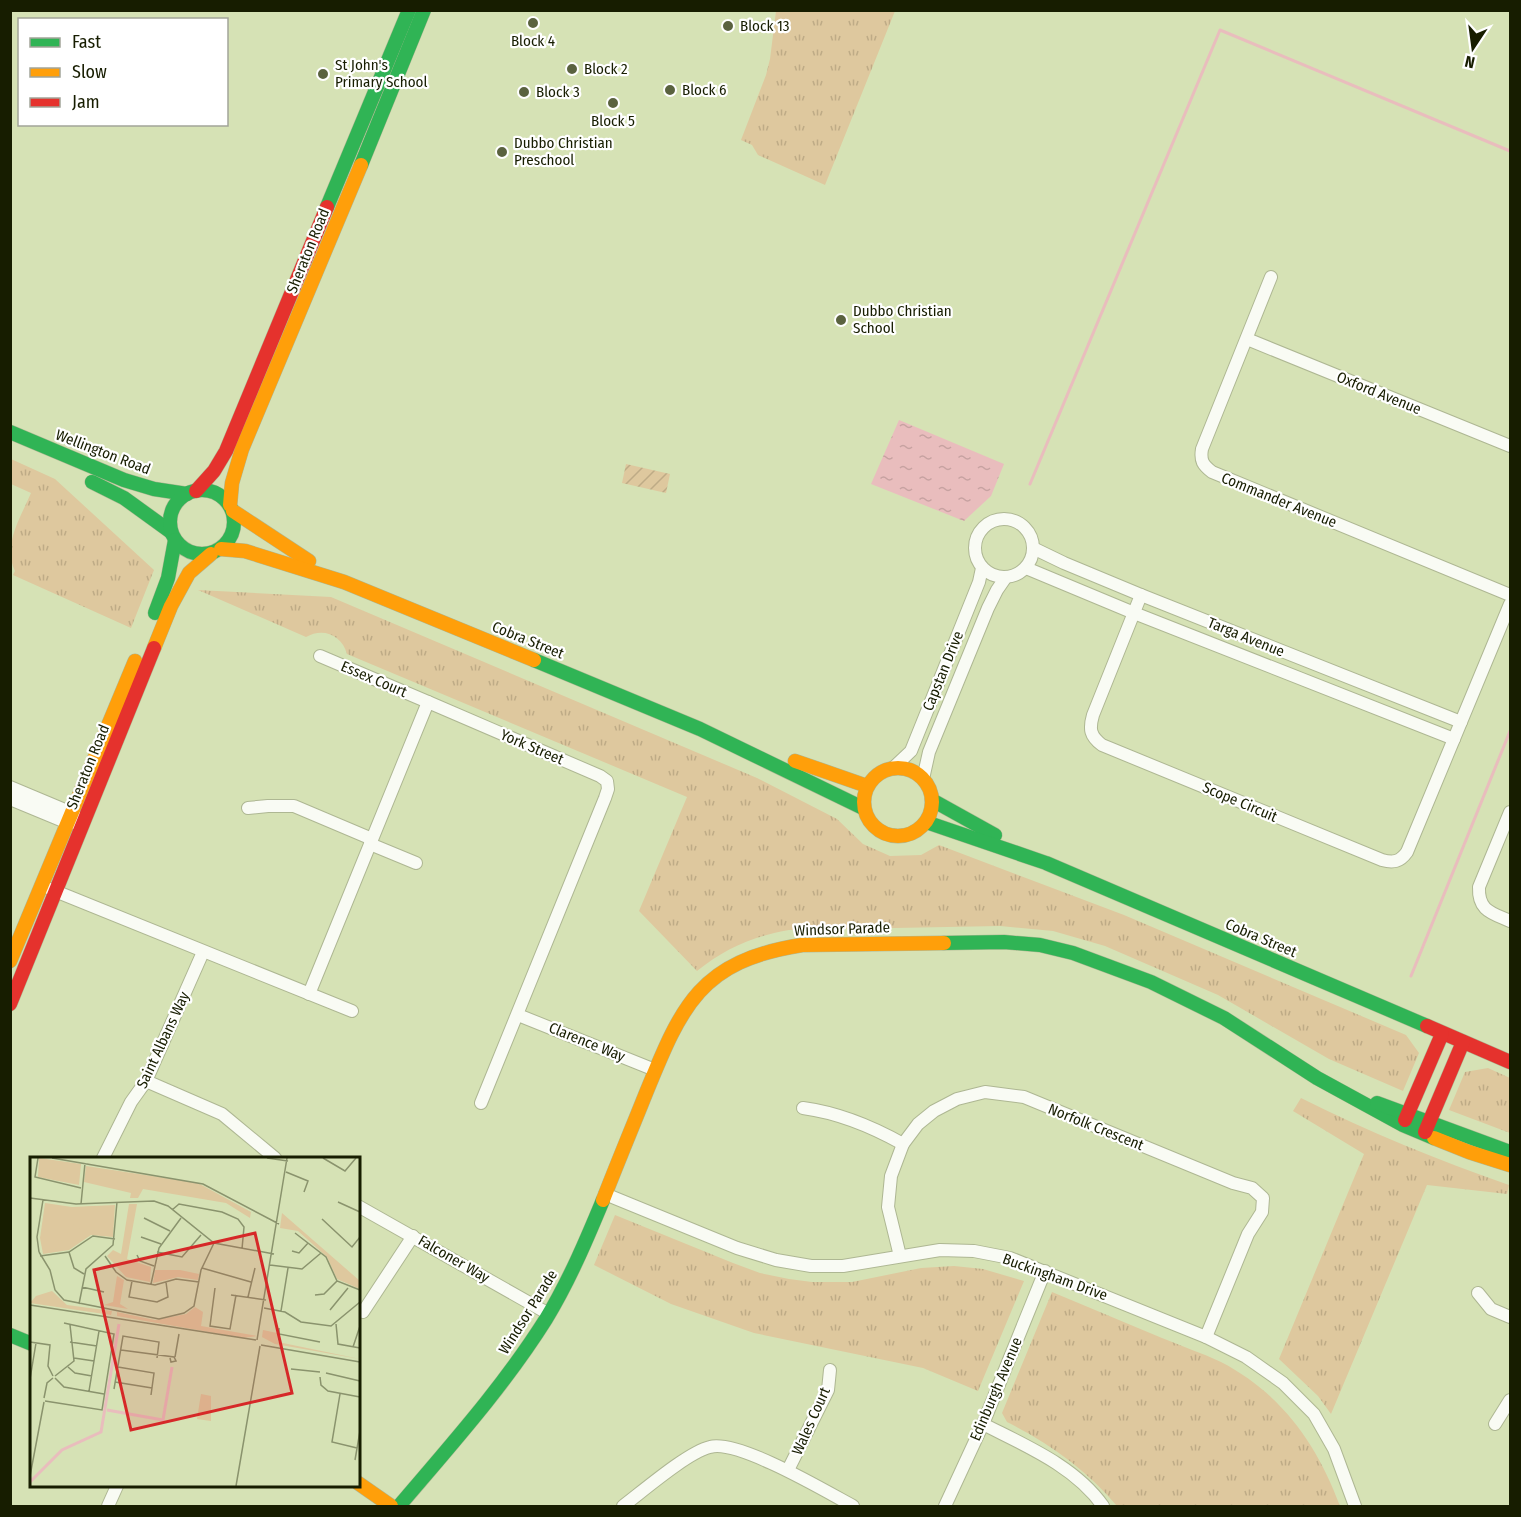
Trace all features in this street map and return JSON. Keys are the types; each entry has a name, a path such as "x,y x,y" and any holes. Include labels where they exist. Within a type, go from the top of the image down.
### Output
{"main road":[{"name":"Sheraton Road","path":"231,508 232,483 278,347 409,10"},
{"name":"Sheraton Road","path":"191,492 214,471 226,452 278,347 424,10"},
{"name":"Wellington Road","path":"10,432 132,483 191,492"},
{"name":"Wellington Road","path":"10,447 124,498 157,520 173,536"},
{"path":"203,490 217,494 231,508 235,520 232,536 216,551 197,555 191,553 173,536 170,517 172,510 191,492 203,490"},
{"name":"Cobra Street","path":"231,508 283,546 344,582"},
{"name":"Sheraton Road","path":"10,961 164,590 172,567 173,536"},
{"name":"Sheraton Road","path":"10,1004 171,606 189,573 216,551"},
{"name":"Cobra Street","path":"216,551 245,551 344,582 700,729 863,808"},
{"name":"Cobra Street","path":"700,729 867,786"},
{"path":"893,768 904,768 923,779 929,788 932,800 931,812 926,822 918,831 907,836 896,837 874,828 863,808 867,786 874,777 893,768"},
{"name":"Cobra Street","path":"932,800 1046,863"},
{"name":"Cobra Street","path":"926,822 1046,863 1510,1062"},
{"name":"Windsor Parade","path":"399,1506 507,1375 549,1314 581,1254 655,1070 682,1012 700,990 720,973 746,958 773,949 802,945 1004,942 1040,945 1073,953 1151,982 1224,1018 1317,1078 1403,1125 1510,1165"},
{"path":"1403,1125 1442,1034"},
{"path":"1424,1134 1463,1042"},
{"name":"Cobra Street","path":"1463,1042 1510,1052"},
{"name":"Windsor Parade","path":"1347,1094 1409,1112 1510,1152"},
{"path":"10,1335 30,1343"},
{"path":"360,1484 391,1506"}],"street":[{"name":"Commander Avenue","path":"1271,277 1202,449 1200,458 1203,466 1212,472 1510,595"},
{"name":"Oxford Avenue","path":"1247,339 1510,446"},
{"path":"1001,520 1017,522 1029,533 1033,555 1026,568 1020,573 1006,578 997,577 982,568 975,554 977,538 981,531 993,522 1001,520"},
{"name":"Targa Avenue","path":"1033,548 1457,731"},
{"name":"Capstan Drive","path":"893,768 911,751 979,582 982,568"},
{"name":"Targa Avenue","path":"1026,568 1134,613 1457,731"},
{"name":"Capstan Drive","path":"923,779 929,752 988,608 1006,578"},
{"name":"Scope Circuit","path":"1141,595 1093,715 1090,731 1094,739 1102,744 1382,861 1398,861 1407,852 1457,731"},
{"path":"1457,731 1510,604"},
{"name":"Essex Court","path":"320,656 428,702"},
{"path":"309,994 428,702"},
{"name":"York Street","path":"428,702 592,772 607,781 608,789 605,798 481,1103"},
{"path":"10,787 70,818"},
{"path":"10,800 83,823"},
{"path":"248,808 294,806 416,863"},
{"path":"1510,812 1479,887 1479,895 1484,908 1510,921"},
{"path":"42,886 352,1011"},
{"name":"Saint Albans Way","path":"104,1157 131,1102 146,1081 203,952"},
{"name":"Clarence Way","path":"518,1015 655,1070"},
{"path":"146,1081 222,1114 274,1157"},
{"name":"Norfolk Crescent","path":"900,1256 888,1207 891,1176 903,1144 918,1124 934,1111 957,1099 985,1092 1024,1097 1233,1183 1252,1188 1263,1198 1262,1212 1248,1234 1206,1337"},
{"path":"803,1108 848,1117 903,1144"},
{"name":"Buckingham Drive","path":"605,1194 737,1248 776,1260 811,1266 843,1266 940,1250 974,1251 1010,1258 1206,1337 1246,1358 1283,1383 1314,1414 1334,1449 1355,1506"},
{"name":"Falconer Way","path":"360,1207 549,1314"},
{"path":"363,1312 413,1236"},
{"name":"Edinburgh Avenue","path":"945,1506 983,1424 1045,1271"},
{"path":"1478,1293 1491,1309 1510,1317"},
{"name":"Wales Court","path":"788,1470 828,1390 830,1370"},
{"path":"1495,1424 1510,1400"},
{"path":"983,1424 1060,1467 1103,1506"},
{"path":"623,1506 689,1457 712,1446 739,1450 788,1470 853,1506"},
{"path":"108,1506 116,1487"}],"green space":[{"path":"776,11 895,11 825,185 758,155 752,145 741,140 766,75"},
{"path":"11,459 55,479 154,570 131,628 13,575 15,571 11,551 14,531 31,493 11,484"},
{"path":"626,464 670,474 666,493 622,483"},
{"path":"198,590 331,597 757,778 837,819 863,844 890,856 921,855 939,845 1124,915 1406,1035 1419,1053 1403,1091 1329,1059 1218,995 1105,946 1053,931 1000,926 789,930 740,944 697,971 639,911 687,797 347,654 341,642 331,635 319,633 306,637"},
{"path":"1488,1068 1510,1078 1510,1133 1449,1110 1465,1072"},
{"path":"1301,1098 1404,1145 1509,1185 1507,1194 1427,1185 1331,1414 1318,1396 1279,1359 1364,1154 1293,1111"},
{"path":"615,1215 760,1273 789,1279 812,1282 852,1282 921,1268 954,1266 983,1269 1024,1281 978,1391 923,1368 754,1333 671,1304 594,1265"},
{"path":"1052,1292 1221,1362 1262,1389 1279,1405 1308,1441 1331,1483 1340,1506 1117,1506 1080,1469 1052,1448 1007,1422 1002,1413"}],"water":[{"path":"899,420 1004,464 991,496 964,521 871,484"}],"waterway":[{"path":"1030,484 1220,30 1510,151"},
{"path":"1411,976 1510,731"}],"traffic: fast":[{"path":"327,207 409,10"},
{"path":"361,165 424,10"},
{"path":"10,432 124,480 154,489 187,494"},
{"path":"92,482 124,498 171,532"},
{"path":"196,490 208,490 225,499 232,510 234,522 232,534 225,545 208,554 196,554 184,549 175,540 170,528 170,516 175,504 184,495 196,490"},
{"path":"155,613 168,578 175,540"},
{"path":"534,660 700,729 863,808"},
{"path":"932,800 995,835"},
{"path":"926,822 1046,863 1427,1026"},
{"path":"944,943 1004,942 1040,945 1073,953 1151,982 1224,1018 1317,1078 1403,1125 1434,1138"},
{"path":"1377,1103 1510,1152"},
{"path":"399,1506 476,1415 530,1344 562,1290 603,1200"},
{"path":"10,1335 30,1343"}],"traffic: slow":[{"path":"230,505 232,483 242,449 361,165"},
{"path":"233,511 309,561"},
{"path":"221,549 245,551 344,582 534,660"},
{"path":"154,648 171,606 189,573 211,554"},
{"path":"10,961 135,661"},
{"path":"795,761 867,786"},
{"path":"891,768 905,768 917,773 927,783 932,802 927,821 917,831 905,836 891,836 879,831 869,821 864,809 864,795 869,783 879,773 891,768"},
{"path":"603,1200 671,1035 699,992 717,976 767,952 802,945 944,943"},
{"path":"1434,1138 1510,1165"},
{"path":"360,1484 391,1506"}],"traffic: jam":[{"path":"196,491 214,471 226,451 327,207"},
{"path":"10,1004 154,648"},
{"path":"1427,1026 1510,1062"},
{"path":"1405,1120 1442,1034"},
{"path":"1425,1132 1463,1042"}],"place":[{"name":"Block 4","path":"533,23"},
{"name":"Block 13","path":"728,26"},
{"name":"Block 2","path":"572,69"},
{"name":"St John's Primary School","path":"323,74"},
{"name":"Block 6","path":"670,90"},
{"name":"Block 3","path":"524,92"},
{"name":"Block 5","path":"613,103"},
{"name":"Dubbo Christian Preschool","path":"502,152"},
{"name":"Dubbo Christian School","path":"841,320"}]}
